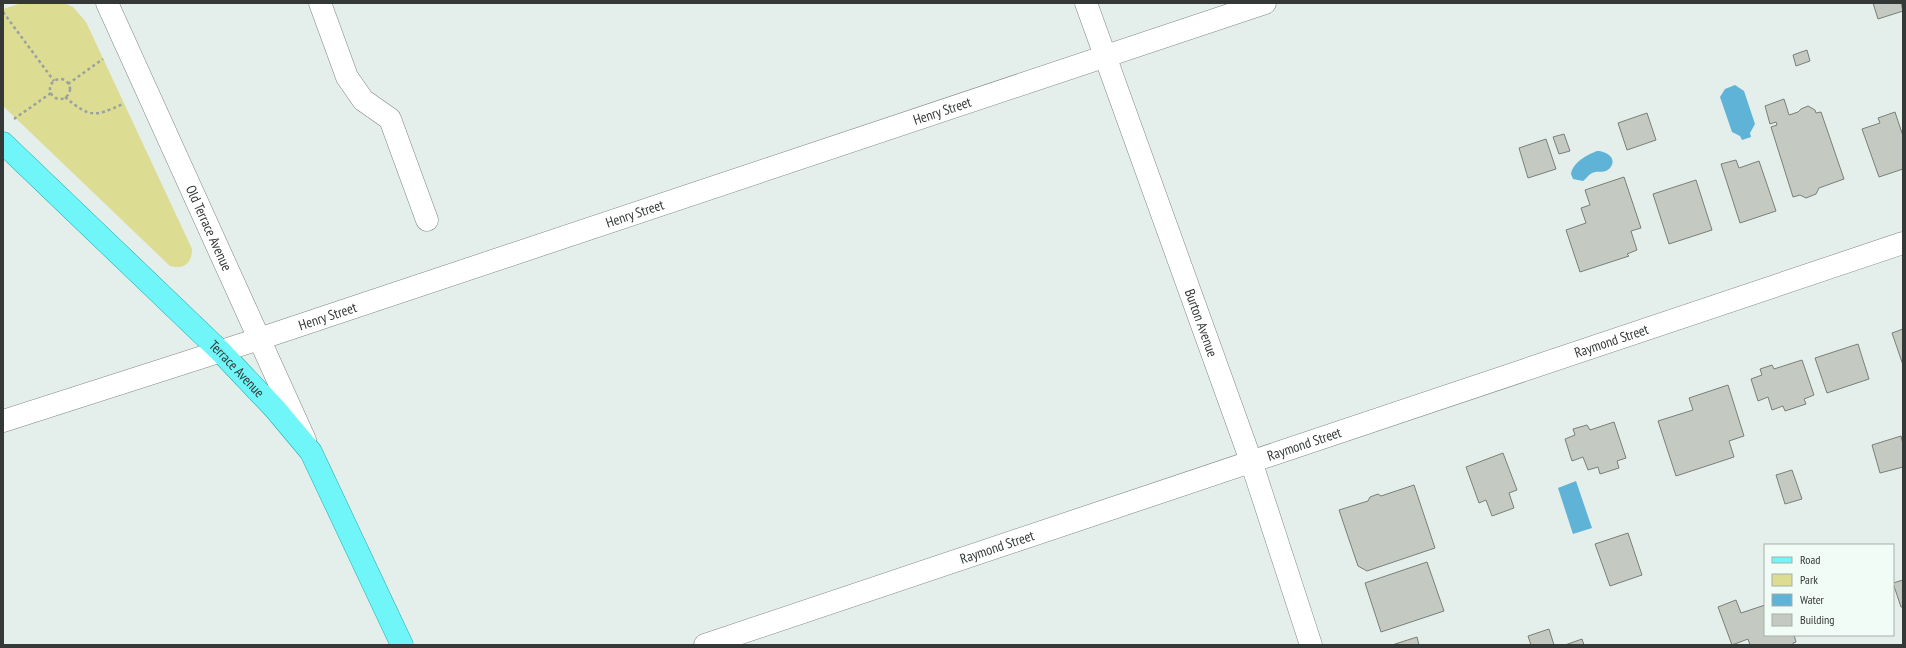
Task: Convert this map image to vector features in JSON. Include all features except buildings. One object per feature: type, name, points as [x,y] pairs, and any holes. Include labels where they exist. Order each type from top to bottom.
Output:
[{"type":"main road","name":"Terrace Avenue","points":[[3,143],[220,351],[270,403],[311,452],[402,645]]},
{"type":"street","name":"Old Terrace Avenue","points":[[107,3],[311,452]]},
{"type":"street","points":[[320,3],[347,76],[363,100],[390,119],[427,220]]},
{"type":"street","name":"Burton Avenue","points":[[1086,3],[1251,461],[1311,645]]},
{"type":"street","name":"Henry Street","points":[[3,421],[259,339],[1265,3]]},
{"type":"street","name":"Raymond Street","points":[[705,645],[1903,243]]},
{"type":"path","points":[[3,12],[54,81]]},
{"type":"path","points":[[68,84],[106,57]]},
{"type":"path","points":[[65,97],[69,90],[68,84],[60,79],[54,81],[50,86],[51,93],[55,98],[65,97],[87,113],[97,114],[127,102]]},
{"type":"path","points":[[12,120],[51,93]]},
{"type":"green space","points":[[22,3],[64,3],[73,7],[86,22],[192,249],[189,262],[183,266],[170,266],[3,106],[3,9]]},
{"type":"water","points":[[1735,85],[1744,91],[1755,124],[1750,133],[1751,137],[1742,140],[1740,136],[1732,132],[1720,97],[1725,89]]},
{"type":"water","points":[[1597,151],[1604,152],[1612,158],[1613,161],[1610,168],[1606,171],[1592,173],[1583,181],[1573,179],[1571,174],[1574,166],[1585,157]]},
{"type":"water","points":[[1576,481],[1592,528],[1573,534],[1558,488]]}]
